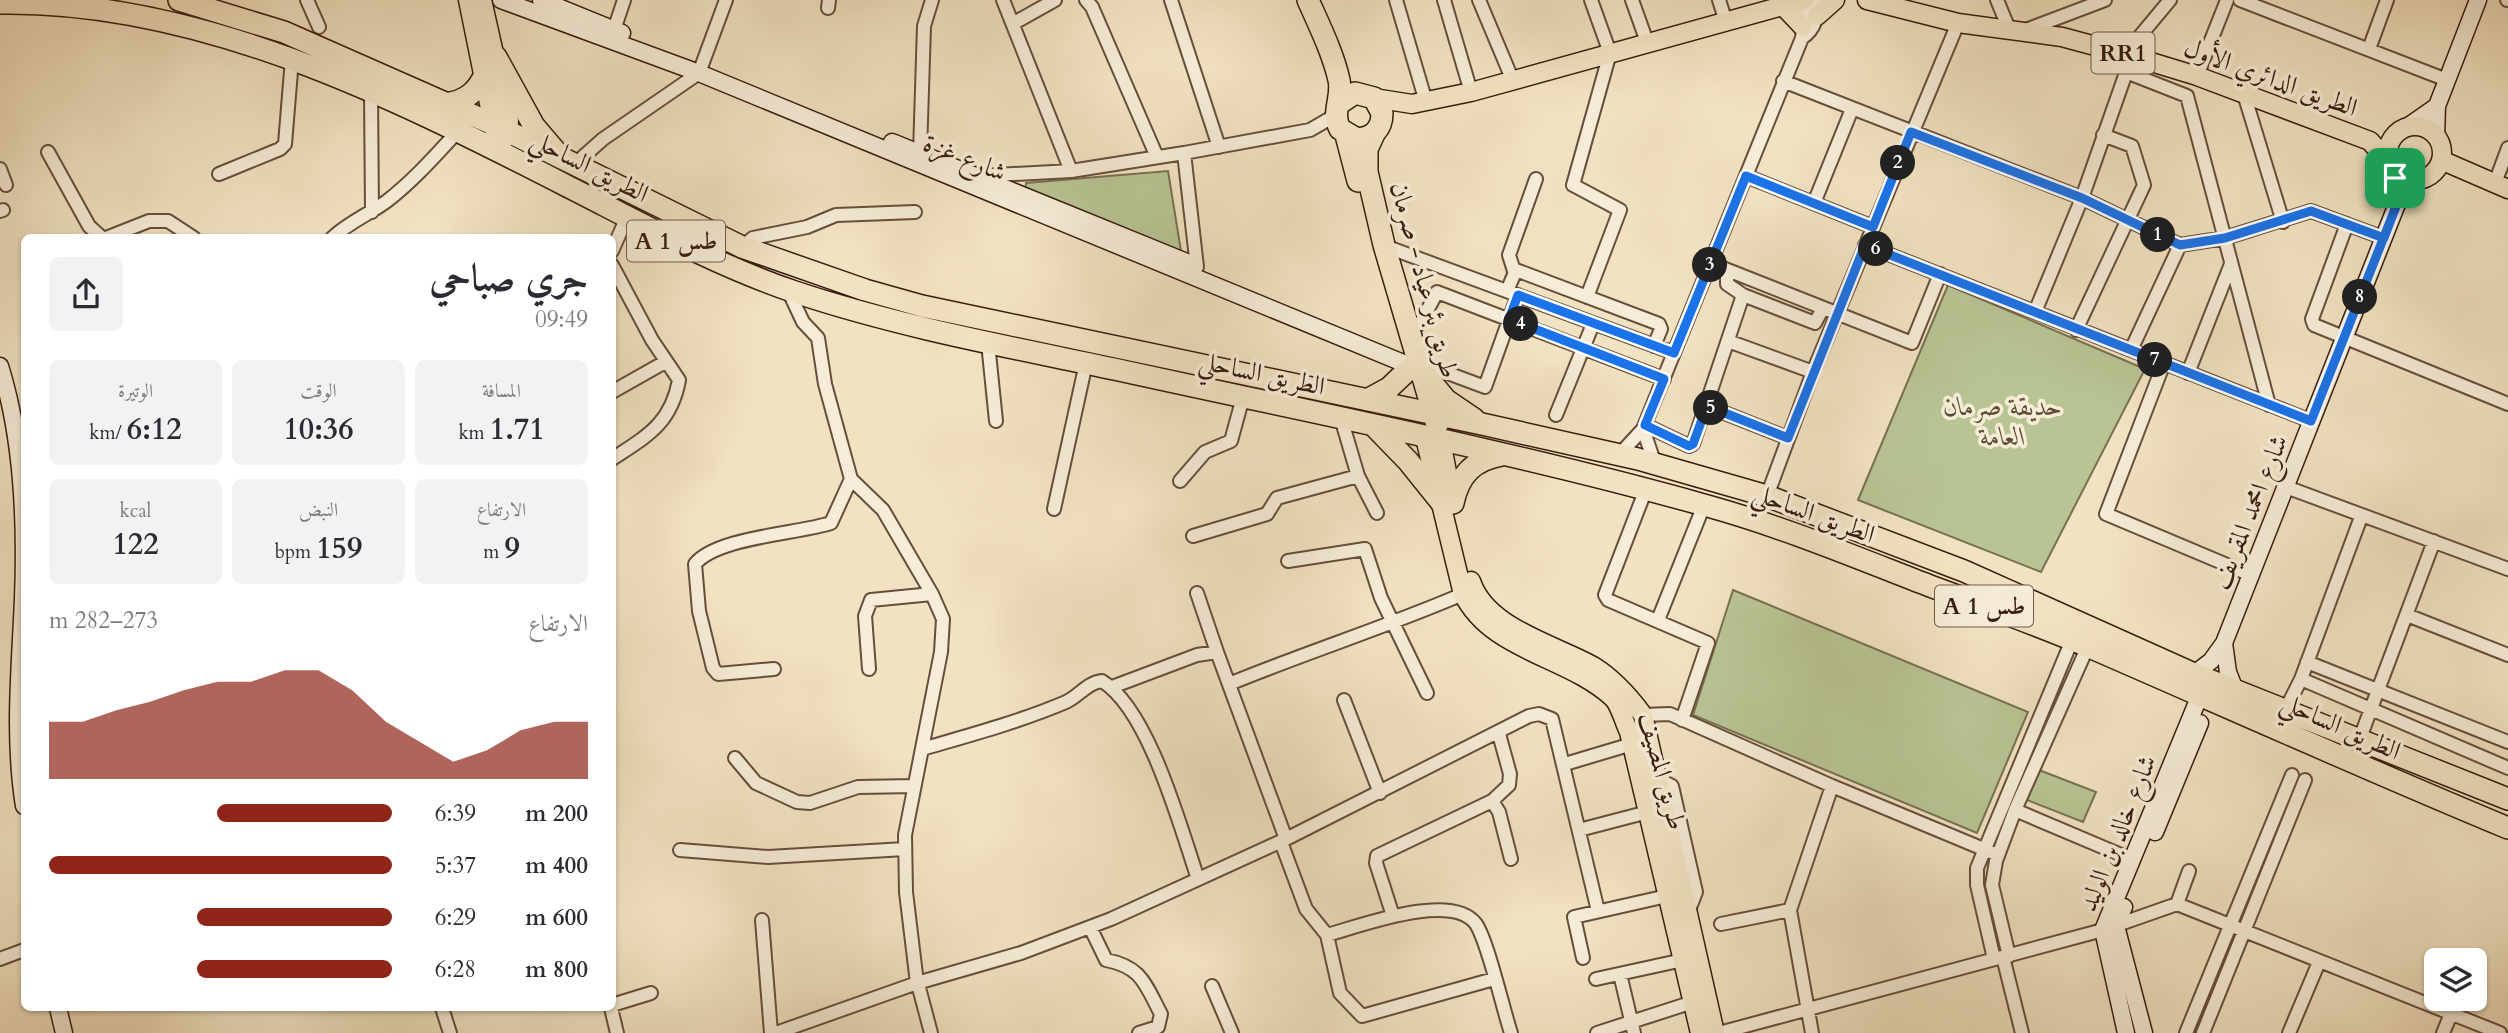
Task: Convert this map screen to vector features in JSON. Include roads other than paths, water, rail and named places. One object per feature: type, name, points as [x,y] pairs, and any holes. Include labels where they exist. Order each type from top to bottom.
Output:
[{"type":"highway","name":"الطريق الساحلي","points":[[179,0],[284,32],[444,104],[500,136],[627,217],[685,246],[788,290],[915,327],[1433,439],[1646,489],[1769,523],[2080,643],[2508,828]]},
{"type":"highway","name":"طريق بئر عياد - صرمان","points":[[1308,1],[1348,79],[1368,96]]},
{"type":"highway","name":"طريق بئر عياد - صرمان","points":[[1308,1],[1338,75],[1341,122],[1379,245],[1433,439]]},
{"type":"highway","name":"الطريق الساحلي","points":[[0,3],[48,3],[129,11],[175,21],[292,59],[458,131],[500,136],[568,161],[742,247],[865,290],[922,306],[1482,424],[1655,464],[1767,496],[1964,571],[2194,674],[2508,799]]},
{"type":"highway","points":[[444,104],[455,103],[474,93],[491,66],[534,126],[568,161]]},
{"type":"highway","points":[[1349,95],[1368,96],[1382,113],[1376,131],[1363,139],[1341,122],[1349,95]]},
{"type":"highway","name":"طريق بئر عياد - صرمان","points":[[1376,131],[1367,149],[1366,164],[1379,245],[1402,343],[1411,365]]},
{"type":"highway","points":[[685,246],[695,226]]},
{"type":"highway","points":[[1367,400],[1388,388],[1411,365],[1446,400],[1482,424]]},
{"type":"highway","points":[[1375,427],[1447,502],[1463,475],[1474,464],[1502,455]]},
{"type":"main road","points":[[468,0],[509,120],[500,136]]},
{"type":"main road","points":[[482,0],[491,66]]},
{"type":"main road","points":[[1368,96],[1419,103],[1471,92],[1805,0]]},
{"type":"main road","points":[[1784,7],[1810,20],[1835,0]]},
{"type":"main road","name":"الطريق الدائري الأول","points":[[1871,1],[1958,23],[2062,37],[2128,61],[2197,76],[2370,141]]},
{"type":"main road","points":[[1376,131],[1419,103]]},
{"type":"main road","points":[[2428,130],[2436,137],[2441,160],[2432,173],[2416,180],[2399,175],[2370,141],[2401,131],[2428,130]]},
{"type":"main road","points":[[2391,166],[2390,143],[2401,131]]},
{"type":"main road","points":[[2441,160],[2501,186]]},
{"type":"main road","name":"طريق المصيف","points":[[1433,439],[1463,594],[1476,616],[1487,625],[1589,681],[1615,699],[1632,744],[1700,1033]]},
{"type":"main road","name":"طريق المصيف","points":[[1447,502],[1474,591],[1482,602],[1513,626],[1595,667],[1626,691],[1643,715],[1654,777],[1717,1033]]},
{"type":"street","points":[[307,0],[319,27]]},
{"type":"street","name":"شارع غزة","points":[[500,0],[701,68],[920,153],[972,180],[1197,267],[1389,346],[1402,343]]},
{"type":"street","name":"شارع غزة","points":[[541,0],[1411,365]]},
{"type":"street","points":[[614,30],[624,0]]},
{"type":"street","points":[[568,161],[597,144],[701,68],[726,0]]},
{"type":"street","points":[[920,153],[924,26],[932,0]]},
{"type":"street","points":[[1003,0],[1071,171]]},
{"type":"street","points":[[1014,23],[1055,0]]},
{"type":"street","points":[[1086,0],[1092,7],[1157,157]]},
{"type":"street","points":[[1171,0],[1220,147]]},
{"type":"street","points":[[1396,0],[1419,103]]},
{"type":"street","points":[[1444,0],[1471,92]]},
{"type":"street","points":[[1479,0],[1513,81]]},
{"type":"street","points":[[1587,297],[1619,209],[1573,184],[1610,53],[1591,0]]},
{"type":"street","points":[[1632,0],[1647,42]]},
{"type":"street","points":[[1719,0],[1726,22]]},
{"type":"street","points":[[1619,455],[1644,427],[1664,379],[1810,20],[1805,0]]},
{"type":"street","points":[[1997,0],[2016,30],[2105,0]]},
{"type":"street","points":[[2035,312],[2082,198],[2128,61],[2170,0]]},
{"type":"street","points":[[2197,76],[2227,0]]},
{"type":"street","points":[[2240,0],[2447,80]]},
{"type":"street","points":[[2369,49],[2387,0]]},
{"type":"street","points":[[2436,137],[2437,106],[2477,0]]},
{"type":"street","points":[[1767,496],[1813,372],[1958,23]]},
{"type":"street","points":[[219,173],[280,149],[285,144],[288,137],[287,102],[292,59]]},
{"type":"street","points":[[2128,61],[2187,96],[2269,405]]},
{"type":"street","points":[[1783,81],[2082,198],[2180,245],[2225,238],[2313,211],[2384,238]]},
{"type":"street","points":[[371,93],[373,212]]},
{"type":"street","points":[[2244,94],[2283,222]]},
{"type":"street","points":[[2401,131],[2437,106]]},
{"type":"street","points":[[1814,203],[1852,108]]},
{"type":"street","points":[[972,180],[1071,171],[1220,147],[1341,122]]},
{"type":"street","points":[[337,234],[355,219],[373,212],[410,183],[458,131]]},
{"type":"street","points":[[2076,330],[2144,185],[2131,144],[2103,135]]},
{"type":"street","points":[[2501,186],[2508,148]]},
{"type":"street","points":[[48,152],[89,226],[99,234]]},
{"type":"street","points":[[1184,153],[1197,267]]},
{"type":"street","name":"شارع امحمد المقريف","points":[[2391,166],[2397,204]]},
{"type":"street","points":[[0,169],[6,185]]},
{"type":"street","points":[[1746,176],[1873,227]]},
{"type":"street","points":[[1411,365],[1485,387],[1509,319],[1514,271],[1509,255],[1536,179]]},
{"type":"street","name":"شارع امحمد المقريف","points":[[2194,674],[2211,660],[2224,643],[2397,204],[2416,180]]},
{"type":"street","points":[[742,247],[753,238],[807,227],[836,215],[915,212]]},
{"type":"street","points":[[616,242],[627,217]]},
{"type":"street","points":[[115,234],[149,221],[168,221],[188,234]]},
{"type":"street","points":[[2347,224],[2312,323],[2344,339],[2508,404]]},
{"type":"street","points":[[1379,245],[1674,353]]},
{"type":"street","points":[[1865,245],[2311,421]]},
{"type":"street","points":[[2131,350],[2180,245]]},
{"type":"street","points":[[1710,263],[1913,343],[1940,274]]},
{"type":"street","points":[[2188,373],[2231,263]]},
{"type":"street","points":[[1727,270],[1727,284],[1743,295],[1815,323],[1823,307]]},
{"type":"street","points":[[1514,271],[1659,324],[1661,329],[1654,346]]},
{"type":"street","points":[[788,290],[803,322],[818,338],[825,384],[851,479],[884,510],[932,594],[943,619],[943,638],[914,786],[905,849],[906,892],[918,984],[931,1033]]},
{"type":"street","points":[[1420,324],[1437,292],[1664,379]]},
{"type":"street","points":[[616,456],[649,435],[669,413],[679,380],[618,293]]},
{"type":"street","points":[[1644,427],[1690,446],[1707,406],[1743,295]]},
{"type":"street","points":[[1556,415],[1593,324]]},
{"type":"street","points":[[1727,341],[1813,372]]},
{"type":"street","points":[[988,343],[996,421]]},
{"type":"street","points":[[616,389],[665,362]]},
{"type":"street","points":[[1054,509],[1086,363]]},
{"type":"street","points":[[2164,363],[2105,512],[2251,575]]},
{"type":"street","points":[[0,366],[21,540]]},
{"type":"street","points":[[1180,481],[1205,452],[1231,440],[1243,397]]},
{"type":"street","points":[[1707,406],[1788,438]]},
{"type":"street","points":[[1341,418],[1358,476],[1377,513]]},
{"type":"street","points":[[1644,427],[1655,464]]},
{"type":"street","points":[[1193,536],[1267,514],[1277,498],[1358,476]]},
{"type":"street","points":[[774,669],[718,674],[713,668],[699,611],[695,564],[700,558],[728,546],[831,523],[851,479]]},
{"type":"street","points":[[2286,487],[2361,517],[2508,569]]},
{"type":"street","points":[[1646,489],[1605,595],[1608,600],[1709,645],[1682,720]]},
{"type":"street","points":[[1658,620],[1704,505]]},
{"type":"street","points":[[2287,709],[2301,679],[2361,517]]},
{"type":"street","points":[[2360,738],[2434,541]]},
{"type":"street","points":[[1288,561],[1365,550],[1394,624],[1427,693]]},
{"type":"street","points":[[1197,593],[1306,909],[1326,935],[1340,993],[1362,1016],[1494,979]]},
{"type":"street","points":[[869,669],[865,616],[871,600],[932,594]]},
{"type":"street","points":[[1230,684],[1299,656],[1394,624],[1463,594]]},
{"type":"street","points":[[2407,615],[2508,655]]},
{"type":"street","points":[[2002,957],[1992,885],[1998,855],[2080,643]]},
{"type":"street","points":[[2022,1033],[2002,957],[1977,886],[1977,868],[2080,643]]},
{"type":"street","points":[[2224,643],[2228,672],[2235,690]]},
{"type":"street","points":[[1112,687],[1196,655],[1217,652]]},
{"type":"street","points":[[2307,662],[2508,742]]},
{"type":"street","points":[[2301,679],[2508,768]]},
{"type":"street","points":[[922,749],[1044,712],[1077,697],[1093,682],[1102,681],[1112,687],[1136,718],[1143,732],[1198,879]]},
{"type":"street","name":"شارع خالد بن الوليد","points":[[2126,1033],[2110,928],[2133,860],[2206,698]]},
{"type":"street","points":[[1344,700],[1380,793]]},
{"type":"street","points":[[1643,715],[1665,712],[1998,855]]},
{"type":"street","points":[[762,920],[773,1033],[918,984],[1021,953],[1090,927],[1283,841],[1499,734],[1529,716],[1548,715],[1552,719],[1565,764],[1598,911]]},
{"type":"street","points":[[1393,916],[1376,863],[1377,856],[1492,801],[1511,782],[1499,734]]},
{"type":"street","points":[[1565,764],[1632,744]]},
{"type":"street","points":[[735,758],[756,783],[797,802],[810,803],[858,787],[914,786]]},
{"type":"street","name":"شارع خالد بن الوليد","points":[[2144,1033],[2110,928],[2178,762]]},
{"type":"street","points":[[2186,1033],[2292,775]]},
{"type":"street","points":[[2203,1033],[2305,780]]},
{"type":"street","points":[[1812,1033],[1790,910],[1832,786]]},
{"type":"street","points":[[1492,801],[1499,812],[1511,859]]},
{"type":"street","points":[[2015,810],[2133,860]]},
{"type":"street","points":[[1579,830],[1648,812]]},
{"type":"street","points":[[680,850],[768,856],[905,849]]},
{"type":"street","points":[[2176,904],[2189,871]]},
{"type":"street","points":[[1583,958],[1573,918],[1667,896]]},
{"type":"street","points":[[1717,1033],[2110,928],[2176,904],[2500,1033]]},
{"type":"street","points":[[1326,935],[1393,916],[1447,909],[1462,912],[1479,930],[1511,1033]]},
{"type":"street","points":[[1721,924],[1790,910]]},
{"type":"street","points":[[1090,927],[1106,960],[1127,964],[1136,971],[1161,1014],[1158,1027],[1139,1033]]},
{"type":"street","points":[[0,959],[21,951]]},
{"type":"street","points":[[1596,979],[1683,960]]},
{"type":"street","points":[[2289,1033],[2319,962]]},
{"type":"street","points":[[1620,974],[1633,1028]]},
{"type":"street","points":[[1212,986],[1232,1033]]},
{"type":"street","points":[[616,1006],[651,993]]},
{"type":"street","points":[[1597,1033],[1633,1028],[1693,1002]]},
{"type":"street","points":[[59,1011],[64,1033]]},
{"type":"street","points":[[443,1011],[450,1033]]},
{"type":"street","points":[[613,1011],[617,1033]]},
{"type":"street","points":[[2443,1033],[2451,1014]]},
{"type":"park label","name":"حديقة صرمان العامة","points":[[2003,421]]}]
